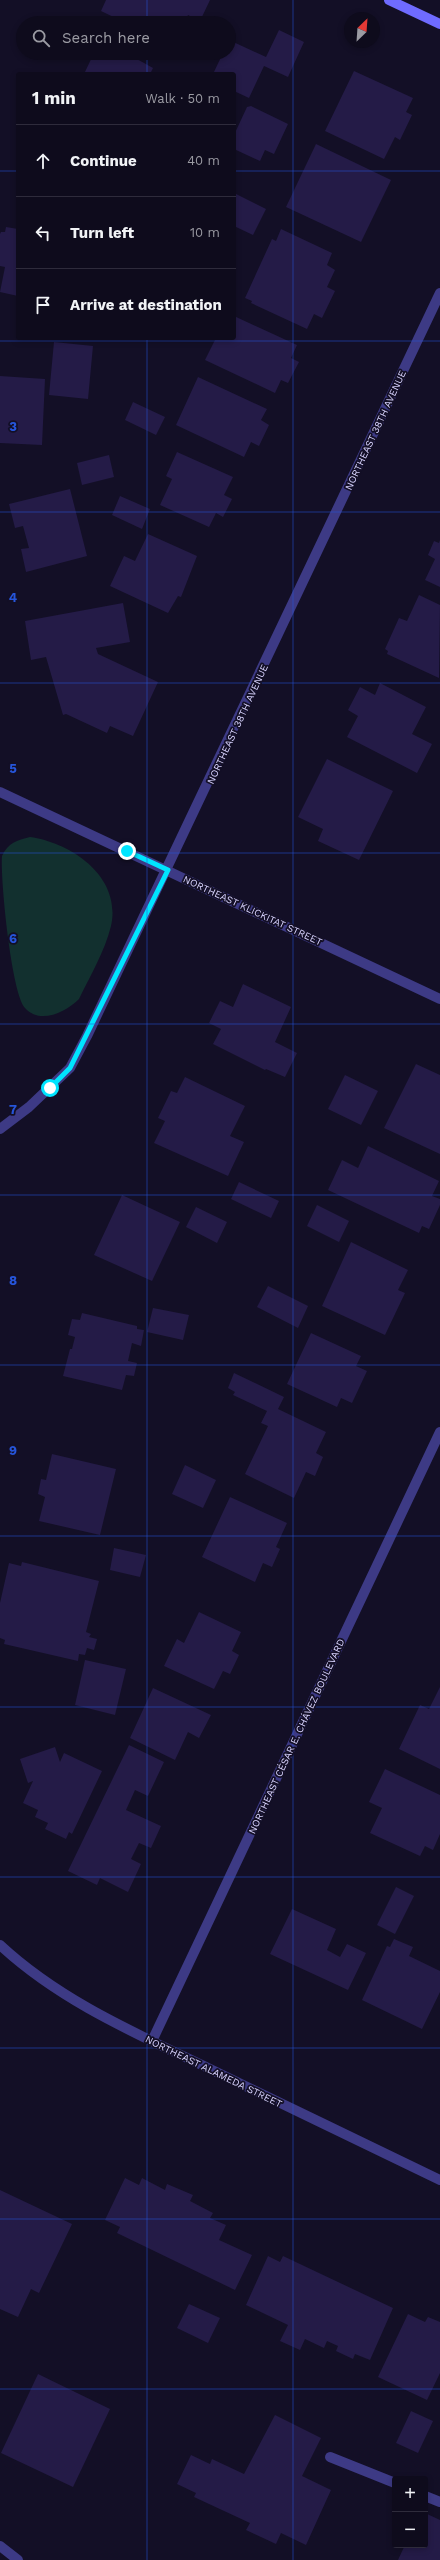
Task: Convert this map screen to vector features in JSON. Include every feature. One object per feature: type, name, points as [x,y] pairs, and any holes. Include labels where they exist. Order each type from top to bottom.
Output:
[{"type":"main road","points":[[389,0],[440,24]]},
{"type":"street","name":"NORTHEAST 38TH AVENUE","points":[[0,1129],[29,1107],[70,1068],[168,870],[440,293]]},
{"type":"street","name":"NORTHEAST KLICKITAT STREET","points":[[0,792],[440,999]]},
{"type":"street","name":"NORTHEAST CÉSAR E. CHÁVEZ BOULEVARD","points":[[152,2041],[440,1432]]},
{"type":"street","name":"NORTHEAST ALAMEDA STREET","points":[[0,1945],[28,1970],[72,2000],[152,2041],[440,2180]]},
{"type":"street","points":[[330,2457],[392,2483]]},
{"type":"street","points":[[428,2497],[440,2502]]},
{"type":"street","points":[[0,2546],[18,2560]]},
{"type":"green space","points":[[30,837],[62,847],[77,855],[90,865],[101,878],[109,892],[112,908],[111,926],[105,945],[79,999],[74,1004],[60,1012],[45,1016],[38,1016],[31,1013],[25,1008],[20,998],[11,958],[3,886],[2,856],[4,852],[13,843]]},
{"type":"building","points":[[106,0],[210,0],[202,16],[111,16],[101,11]]},
{"type":"building","points":[[279,30],[304,42],[288,77],[264,66],[249,98],[236,92],[236,72],[214,72],[220,60],[236,60],[236,43],[266,57]]},
{"type":"building","points":[[91,60],[139,60],[153,68],[151,72],[85,72]]},
{"type":"building","points":[[354,71],[413,98],[406,112],[412,115],[400,140],[395,137],[384,159],[325,131]]},
{"type":"building","points":[[251,106],[288,124],[274,154],[265,150],[260,161],[236,150],[236,131],[247,107]]},
{"type":"building","points":[[316,144],[391,180],[361,242],[286,207]]},
{"type":"building","points":[[236,194],[266,209],[253,235],[236,227]]},
{"type":"building","points":[[6,227],[16,229],[16,296],[0,292],[5,267],[0,266],[0,234],[1,232],[5,232]]},
{"type":"building","points":[[281,229],[332,253],[327,265],[335,270],[327,287],[335,291],[322,318],[314,314],[307,329],[251,303],[252,301],[245,298],[272,239],[276,241]]},
{"type":"building","points":[[236,317],[297,345],[291,358],[299,362],[288,383],[281,380],[275,393],[205,360],[215,340],[236,340]]},
{"type":"building","points":[[54,342],[93,346],[88,399],[49,395]]},
{"type":"building","points":[[0,376],[45,379],[42,445],[0,443]]},
{"type":"building","points":[[198,377],[267,409],[261,420],[269,425],[259,446],[251,442],[244,457],[176,425]]},
{"type":"building","points":[[133,402],[165,417],[156,435],[125,420]]},
{"type":"building","points":[[177,452],[233,477],[224,495],[232,499],[223,517],[216,513],[209,527],[160,505],[172,479],[166,476]]},
{"type":"building","points":[[109,455],[114,477],[82,485],[77,463]]},
{"type":"building","points":[[70,489],[87,556],[26,572],[21,549],[29,548],[23,526],[15,528],[9,504]]},
{"type":"building","points":[[120,496],[150,509],[142,529],[112,515]]},
{"type":"building","points":[[148,534],[197,556],[181,597],[178,596],[168,613],[110,586],[124,556],[135,561]]},
{"type":"building","points":[[440,540],[440,587],[425,580],[435,559],[428,555],[434,541],[439,543]]},
{"type":"building","points":[[419,595],[440,605],[439,678],[387,654],[388,651],[385,649],[399,618],[407,621]]},
{"type":"building","points":[[123,603],[130,642],[96,648],[98,654],[158,682],[133,736],[110,726],[107,733],[66,714],[63,715],[46,657],[31,660],[25,621]]},
{"type":"building","points":[[380,683],[426,707],[412,734],[432,744],[417,773],[347,737],[358,716],[348,710],[360,687],[375,695]]},
{"type":"building","points":[[327,759],[393,791],[359,860],[318,841],[323,829],[298,817]]},
{"type":"building","points":[[243,984],[291,1007],[275,1042],[297,1053],[285,1077],[266,1069],[265,1070],[213,1044],[221,1029],[209,1023],[220,1001],[233,1007]]},
{"type":"building","points":[[416,1064],[440,1075],[440,1154],[384,1128]]},
{"type":"building","points":[[345,1075],[378,1091],[361,1125],[328,1109]]},
{"type":"building","points":[[185,1077],[245,1106],[230,1136],[244,1142],[228,1176],[154,1143],[165,1121],[158,1118],[171,1091],[177,1093]]},
{"type":"building","points":[[368,1146],[439,1181],[432,1196],[440,1199],[440,1205],[429,1229],[422,1226],[419,1233],[328,1190],[342,1160],[358,1168]]},
{"type":"building","points":[[239,1182],[279,1201],[271,1218],[231,1199]]},
{"type":"building","points":[[122,1195],[180,1222],[152,1281],[94,1255]]},
{"type":"building","points":[[317,1205],[349,1221],[339,1242],[307,1226]]},
{"type":"building","points":[[196,1207],[227,1222],[217,1243],[186,1227]]},
{"type":"building","points":[[351,1242],[408,1270],[398,1290],[405,1293],[385,1335],[322,1306]]},
{"type":"building","points":[[268,1286],[308,1306],[298,1328],[257,1307]]},
{"type":"building","points":[[153,1308],[189,1315],[183,1340],[147,1332]]},
{"type":"building","points":[[82,1313],[137,1326],[137,1329],[144,1330],[141,1346],[132,1343],[128,1361],[137,1363],[134,1376],[126,1375],[122,1390],[63,1376],[70,1349],[72,1349],[75,1337],[68,1335],[72,1319],[80,1320]]},
{"type":"building","points":[[311,1333],[361,1356],[356,1366],[367,1371],[352,1403],[341,1398],[337,1407],[287,1384]]},
{"type":"building","points":[[234,1373],[284,1397],[278,1409],[326,1432],[316,1453],[323,1457],[315,1476],[306,1472],[294,1498],[245,1474],[268,1426],[261,1423],[267,1411],[233,1395],[235,1392],[228,1388]]},
{"type":"building","points":[[52,1454],[116,1469],[100,1535],[39,1521],[45,1497],[38,1494],[41,1479],[46,1480]]},
{"type":"building","points":[[185,1465],[216,1480],[203,1508],[172,1494]]},
{"type":"building","points":[[230,1497],[287,1523],[276,1547],[280,1549],[272,1567],[263,1563],[255,1582],[202,1557]]},
{"type":"building","points":[[114,1548],[146,1555],[140,1577],[110,1570]]},
{"type":"building","points":[[22,1562],[99,1581],[86,1632],[91,1634],[89,1637],[97,1639],[94,1650],[87,1648],[85,1655],[79,1654],[78,1661],[4,1644],[5,1640],[0,1638],[0,1603],[9,1563],[21,1566]]},
{"type":"building","points":[[199,1612],[241,1632],[232,1651],[239,1655],[230,1674],[223,1671],[214,1689],[164,1666],[177,1639],[184,1643]]},
{"type":"building","points":[[85,1660],[126,1669],[115,1715],[75,1705]]},
{"type":"building","points":[[440,1687],[440,1769],[399,1749],[420,1705],[429,1709]]},
{"type":"building","points":[[153,1688],[211,1715],[199,1738],[188,1732],[175,1760],[130,1738]]},
{"type":"building","points":[[129,1745],[164,1762],[148,1796],[135,1790],[126,1810],[161,1826],[151,1848],[139,1843],[131,1859],[141,1864],[128,1892],[100,1878],[97,1885],[68,1871]]},
{"type":"building","points":[[55,1747],[60,1762],[64,1753],[102,1771],[72,1834],[69,1832],[66,1839],[45,1829],[48,1823],[35,1817],[38,1810],[23,1803],[33,1781],[28,1783],[20,1759]]},
{"type":"building","points":[[385,1769],[440,1795],[440,1834],[433,1850],[425,1846],[420,1856],[370,1833],[382,1808],[369,1802]]},
{"type":"building","points":[[396,1887],[414,1896],[395,1934],[377,1925]]},
{"type":"building","points":[[292,1909],[336,1929],[327,1950],[340,1957],[347,1944],[366,1953],[348,1990],[270,1954]]},
{"type":"building","points":[[394,1939],[413,1947],[409,1956],[440,1971],[440,1992],[422,2029],[362,2000],[387,1946],[390,1947]]},
{"type":"building","points":[[125,2178],[139,2185],[142,2178],[165,2190],[167,2184],[193,2195],[190,2201],[213,2213],[210,2218],[226,2225],[219,2240],[252,2255],[235,2290],[117,2233],[120,2227],[105,2220]]},
{"type":"building","points":[[0,2190],[72,2224],[39,2293],[31,2289],[18,2317],[0,2309]]},
{"type":"building","points":[[268,2256],[280,2262],[283,2256],[393,2308],[370,2360],[355,2354],[353,2359],[336,2351],[338,2346],[327,2341],[324,2348],[305,2339],[300,2350],[280,2341],[288,2325],[246,2305]]},
{"type":"building","points":[[189,2304],[220,2318],[208,2343],[177,2328]]},
{"type":"building","points":[[408,2314],[425,2322],[428,2317],[440,2322],[440,2373],[427,2400],[378,2377]]},
{"type":"building","points":[[38,2374],[110,2409],[73,2487],[1,2453]]},
{"type":"building","points":[[411,2411],[433,2421],[418,2453],[396,2443]]},
{"type":"building","points":[[275,2415],[321,2438],[302,2476],[331,2490],[306,2545],[281,2533],[276,2544],[246,2530],[250,2523],[194,2497],[196,2493],[177,2484],[191,2455],[210,2464],[212,2459],[244,2474]]},
{"type":"building","points":[[428,2514],[440,2520],[440,2560],[398,2560],[404,2548],[428,2548]]},
{"type":"route","points":[[50,1088],[70,1068],[168,870],[127,851]]}]
